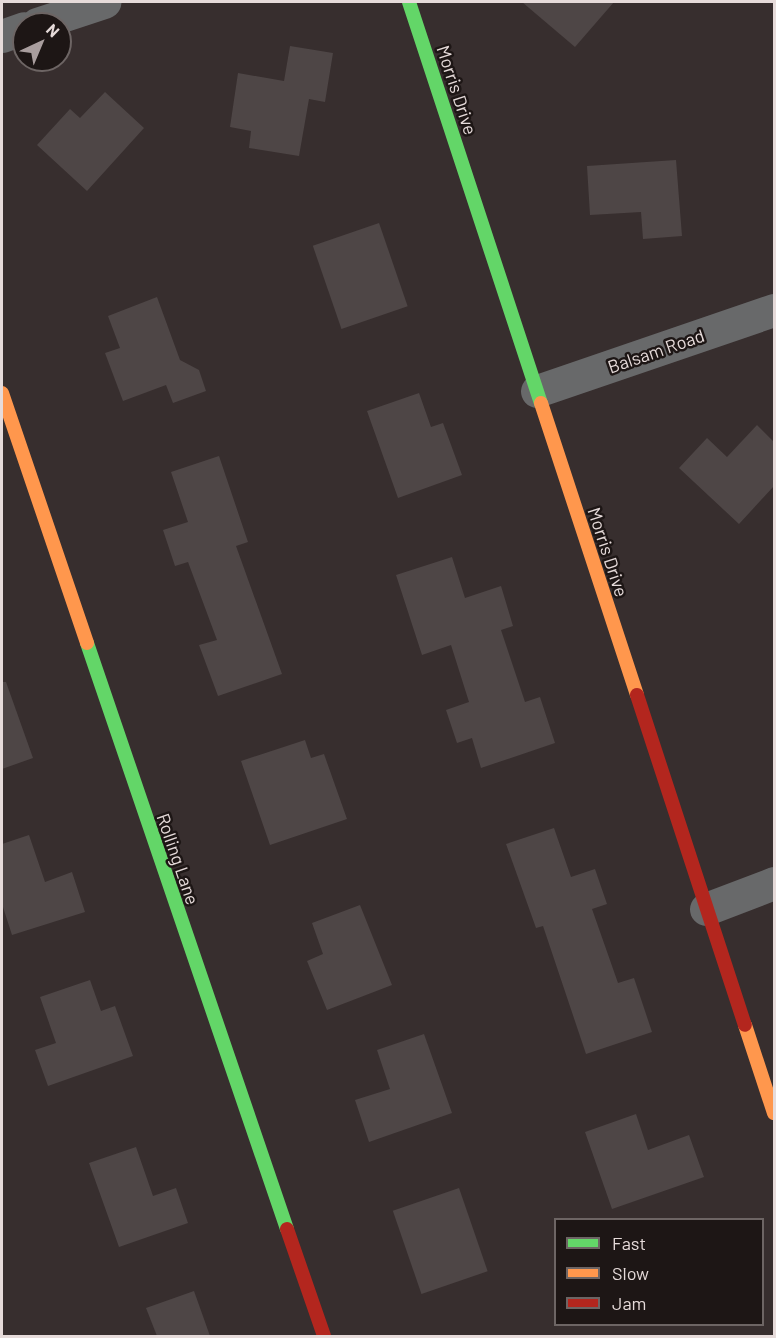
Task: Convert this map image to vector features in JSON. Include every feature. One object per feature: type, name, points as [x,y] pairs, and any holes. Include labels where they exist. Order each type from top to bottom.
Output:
[{"type":"street","points":[[72,13],[104,2]]},
{"type":"street","name":"Morris Drive","points":[[409,2],[774,1113]]},
{"type":"street","name":"Balsam Road","points":[[537,391],[774,310]]},
{"type":"street","name":"Rolling Lane","points":[[2,393],[324,1336]]},
{"type":"street","points":[[706,909],[774,883]]},
{"type":"building","points":[[522,2],[614,2],[575,47]]},
{"type":"building","points":[[290,46],[333,53],[325,102],[309,99],[299,156],[249,148],[251,131],[230,127],[238,73],[284,81]]},
{"type":"building","points":[[105,92],[144,128],[87,191],[37,145],[70,109],[80,118]]},
{"type":"building","points":[[676,160],[682,236],[643,239],[641,212],[590,215],[587,166]]},
{"type":"building","points":[[379,223],[408,306],[341,329],[313,246]]},
{"type":"building","points":[[157,297],[180,360],[199,370],[206,391],[173,403],[166,385],[123,401],[105,353],[120,348],[108,316]]},
{"type":"building","points":[[419,393],[431,427],[443,423],[462,475],[398,498],[367,411]]},
{"type":"building","points":[[757,425],[774,442],[774,486],[739,524],[679,468],[707,438],[727,457]]},
{"type":"building","points":[[219,456],[248,542],[236,546],[282,674],[218,696],[199,645],[217,640],[188,562],[175,566],[163,530],[188,522],[171,472]]},
{"type":"building","points":[[452,557],[465,598],[501,586],[513,626],[501,630],[525,702],[540,697],[555,743],[481,768],[472,738],[457,743],[446,710],[469,702],[451,645],[422,655],[396,575]]},
{"type":"building","points":[[2,682],[6,682],[33,758],[2,769]]},
{"type":"building","points":[[305,740],[311,758],[324,754],[347,819],[270,845],[241,761]]},
{"type":"building","points":[[554,828],[571,877],[595,869],[607,904],[592,909],[618,983],[634,978],[652,1032],[586,1054],[543,926],[536,928],[506,844]]},
{"type":"building","points":[[29,835],[45,882],[72,872],[85,912],[12,935],[2,904],[2,844]]},
{"type":"building","points":[[360,905],[392,985],[327,1010],[307,961],[323,954],[312,923]]},
{"type":"building","points":[[90,980],[101,1011],[115,1006],[133,1056],[48,1086],[35,1050],[56,1043],[40,997]]},
{"type":"building","points":[[424,1034],[452,1113],[369,1142],[355,1100],[390,1089],[377,1050]]},
{"type":"building","points":[[636,1114],[648,1150],[689,1135],[704,1177],[612,1209],[585,1132]]},
{"type":"building","points":[[136,1147],[153,1196],[176,1188],[188,1223],[119,1247],[89,1163]]},
{"type":"building","points":[[459,1188],[488,1271],[421,1294],[393,1211]]},
{"type":"building","points":[[194,1291],[210,1336],[157,1336],[146,1308]]},
{"type":"traffic: fast","points":[[409,2],[541,403]]},
{"type":"traffic: fast","points":[[87,643],[287,1229]]},
{"type":"traffic: slow","points":[[2,393],[87,643]]},
{"type":"traffic: slow","points":[[541,403],[637,695]]},
{"type":"traffic: slow","points":[[745,1025],[774,1113]]},
{"type":"traffic: jam","points":[[637,695],[745,1025]]},
{"type":"traffic: jam","points":[[287,1229],[324,1336]]}]
